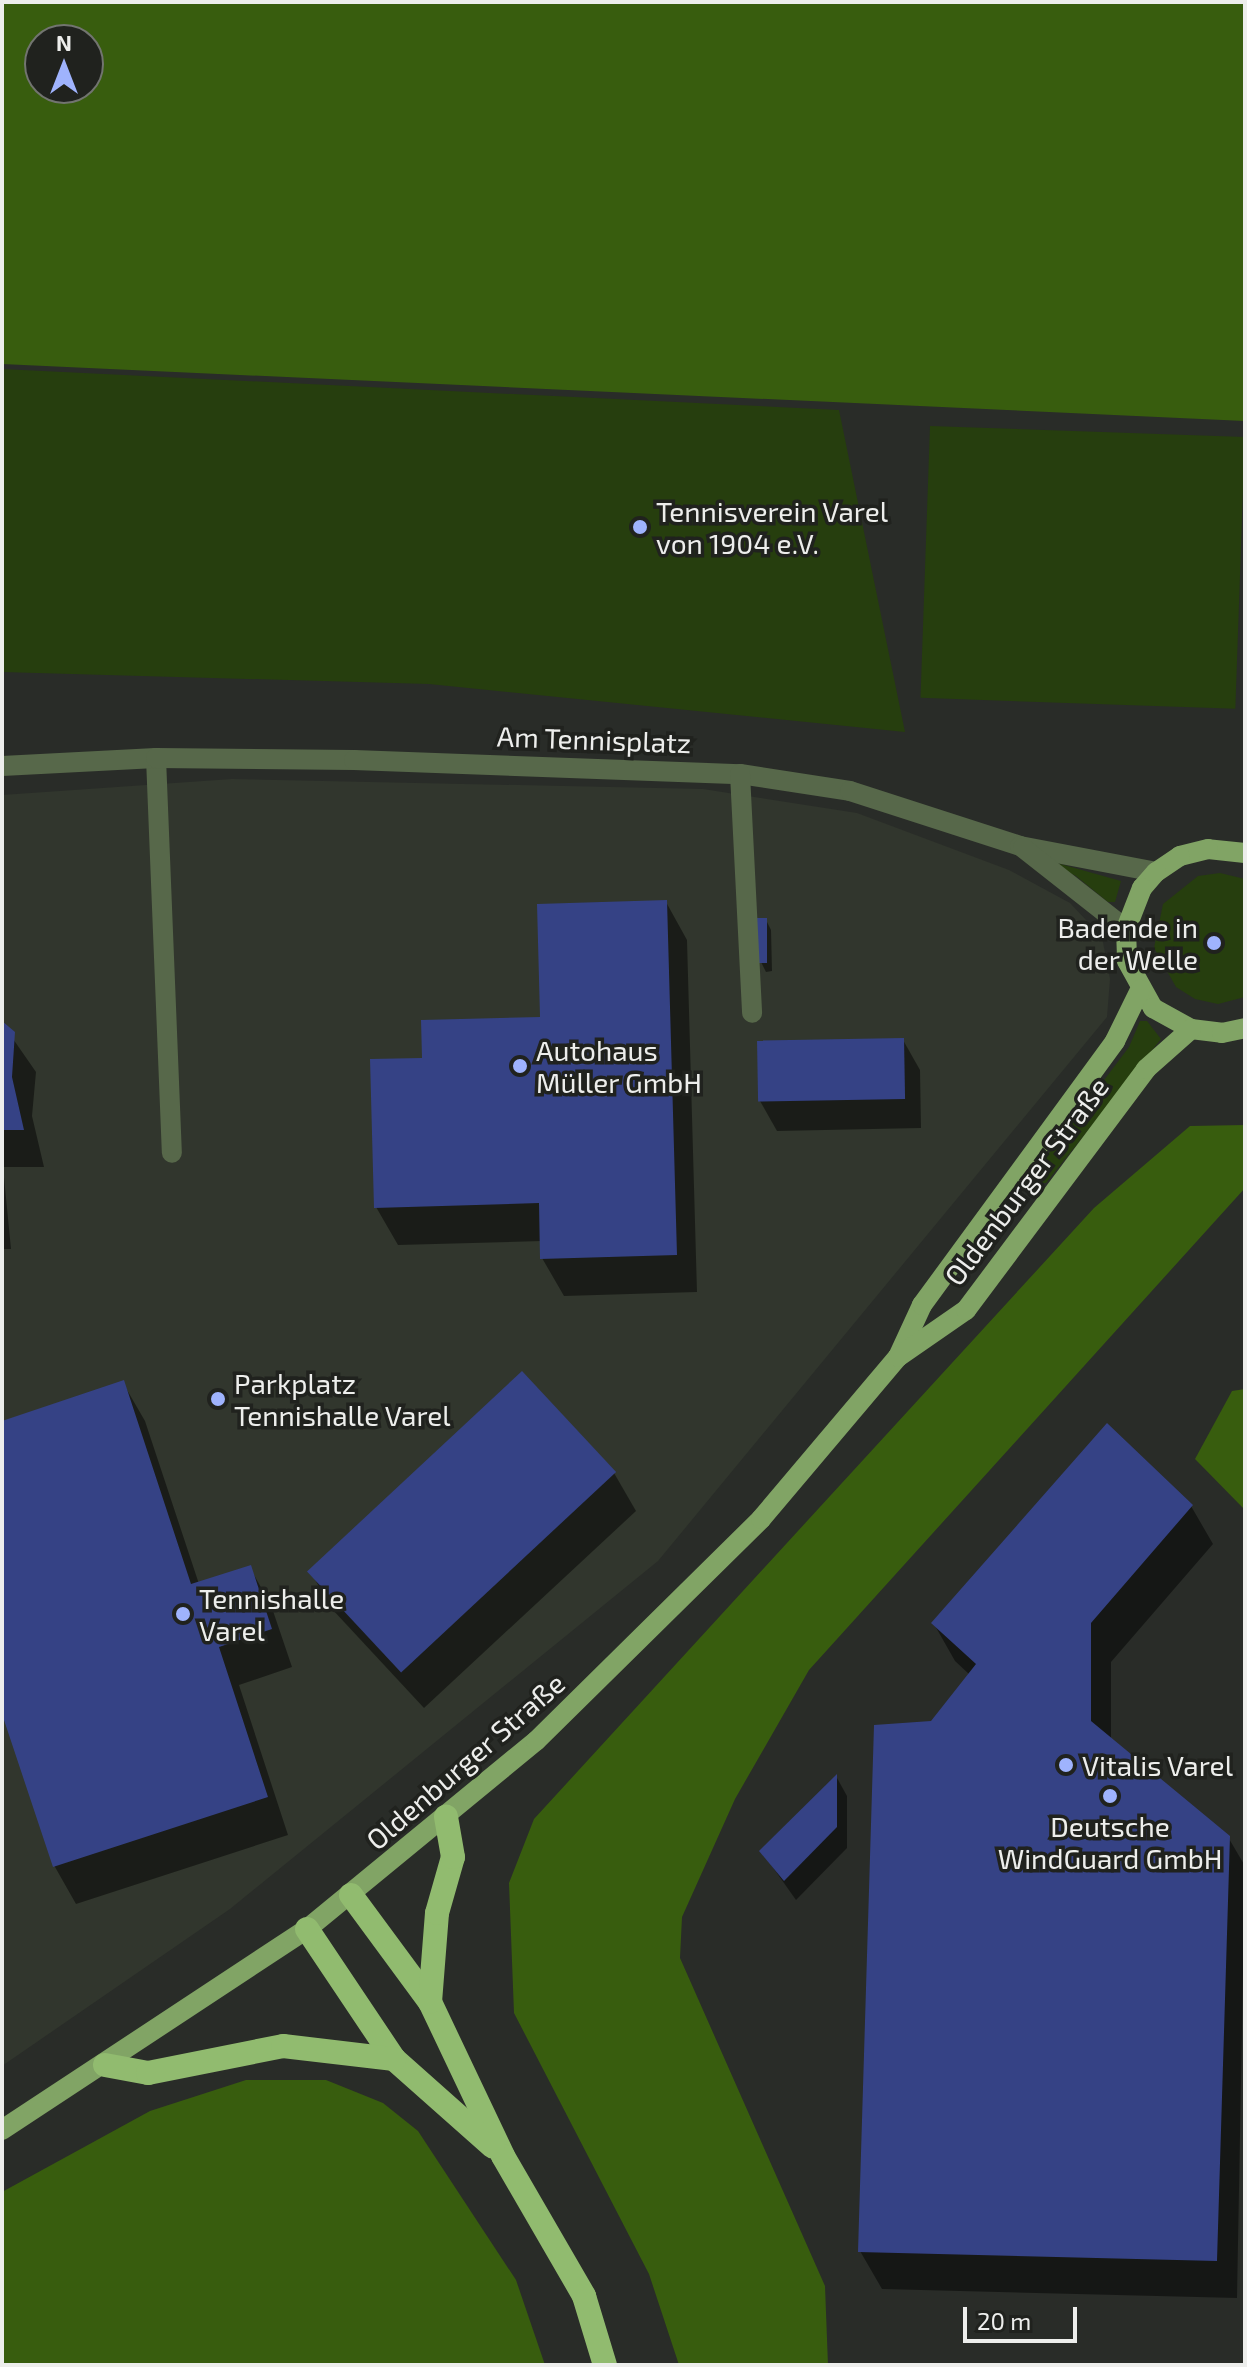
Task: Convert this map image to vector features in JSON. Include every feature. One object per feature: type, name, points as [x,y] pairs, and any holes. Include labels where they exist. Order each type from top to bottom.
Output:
[{"type":"highway","points":[[430,2002],[437,1913],[453,1857],[446,1817]]},
{"type":"highway","points":[[351,1895],[430,2002],[503,2156],[584,2296],[605,2365]]},
{"type":"highway","points":[[307,1929],[394,2059],[503,2156]]},
{"type":"highway","points":[[105,2065],[148,2073],[283,2046],[394,2059]]},
{"type":"main road","points":[[1242,848],[1208,849],[1180,856],[1156,872],[1136,898],[1126,929],[1127,961],[1140,990],[1153,1008],[1191,1029],[1222,1033],[1245,1028]]},
{"type":"main road","name":"Oldenburger Straße","points":[[898,1357],[922,1305],[1115,1041],[1140,990]]},
{"type":"main road","name":"Oldenburger Straße","points":[[2,2130],[105,2065],[307,1929],[536,1741],[750,1530],[898,1357],[966,1310],[1146,1069],[1191,1029]]},
{"type":"street","name":"Am Tennisplatz","points":[[2,766],[156,758],[636,766],[740,774],[850,791],[1020,846],[1156,872]]},
{"type":"street","points":[[156,758],[172,1153]]},
{"type":"street","points":[[740,774],[752,1013]]},
{"type":"street","name":"Am Tennisplatz","points":[[1020,846],[1126,929]]},
{"type":"shaded area","points":[[232,779],[703,789],[857,813],[1009,870],[1070,903],[1102,937],[1110,979],[1107,1017],[658,1561],[230,1909],[2,2066],[2,795]]},
{"type":"green space","points":[[2,2],[1245,2],[1245,421],[2,364]]},
{"type":"green space","points":[[2,369],[839,410],[905,732],[429,684],[2,672]]},
{"type":"green space","points":[[930,426],[1245,437],[1235,709],[921,698]]},
{"type":"green space","points":[[1039,858],[1121,881],[1115,902],[1108,902],[1076,876]]},
{"type":"green space","points":[[1220,873],[1245,879],[1245,997],[1218,1004],[1195,999],[1176,987],[1154,948],[1163,904],[1198,876]]},
{"type":"green space","points":[[1140,1021],[1147,1021],[1161,1039],[1046,1183],[1039,1183],[1034,1173],[1129,1047]]},
{"type":"green space","points":[[1245,1125],[1245,1188],[809,1670],[735,1799],[682,1917],[680,1958],[825,2286],[828,2365],[679,2365],[649,2274],[514,2013],[509,1883],[534,1819],[1094,1208],[1190,1126]]},
{"type":"green space","points":[[1245,1389],[1245,1510],[1195,1459],[1232,1391]]},
{"type":"green space","points":[[246,2080],[326,2080],[383,2103],[418,2131],[516,2280],[545,2365],[2,2365],[2,2192],[150,2111]]},
{"type":"building","points":[[667,900],[677,1255],[540,1259],[539,1203],[374,1208],[370,1059],[422,1058],[421,1020],[540,1017],[537,904]]},
{"type":"building","points":[[757,918],[767,918],[767,963],[757,963]]},
{"type":"building","points":[[2,1021],[15,1032],[12,1077],[24,1130],[2,1130]]},
{"type":"building","points":[[904,1038],[905,1099],[758,1102],[757,1041]]},
{"type":"building","points":[[522,1371],[616,1472],[401,1672],[307,1572]]},
{"type":"building","points":[[124,1380],[191,1584],[251,1565],[272,1629],[219,1647],[268,1797],[53,1867],[2,1714],[2,1421]]},
{"type":"building","points":[[1107,1423],[1193,1505],[1091,1623],[1091,1721],[1230,1836],[1217,2261],[858,2252],[874,1725],[931,1721],[976,1664],[931,1623]]},
{"type":"building","points":[[837,1774],[837,1827],[784,1881],[759,1851]]},
{"type":"place","name":"Tennisverein Varel von 1904 e.V.","points":[[640,527]]},
{"type":"place","name":"Badende in der Welle","points":[[1214,943]]},
{"type":"place","name":"Autohaus Müller GmbH","points":[[520,1066]]},
{"type":"place","name":"Parkplatz Tennishalle Varel","points":[[218,1399]]},
{"type":"place","name":"Tennishalle Varel","points":[[183,1614]]},
{"type":"place","name":"Vitalis Varel","points":[[1066,1765]]},
{"type":"place","name":"Deutsche WindGuard GmbH","points":[[1110,1796]]}]
